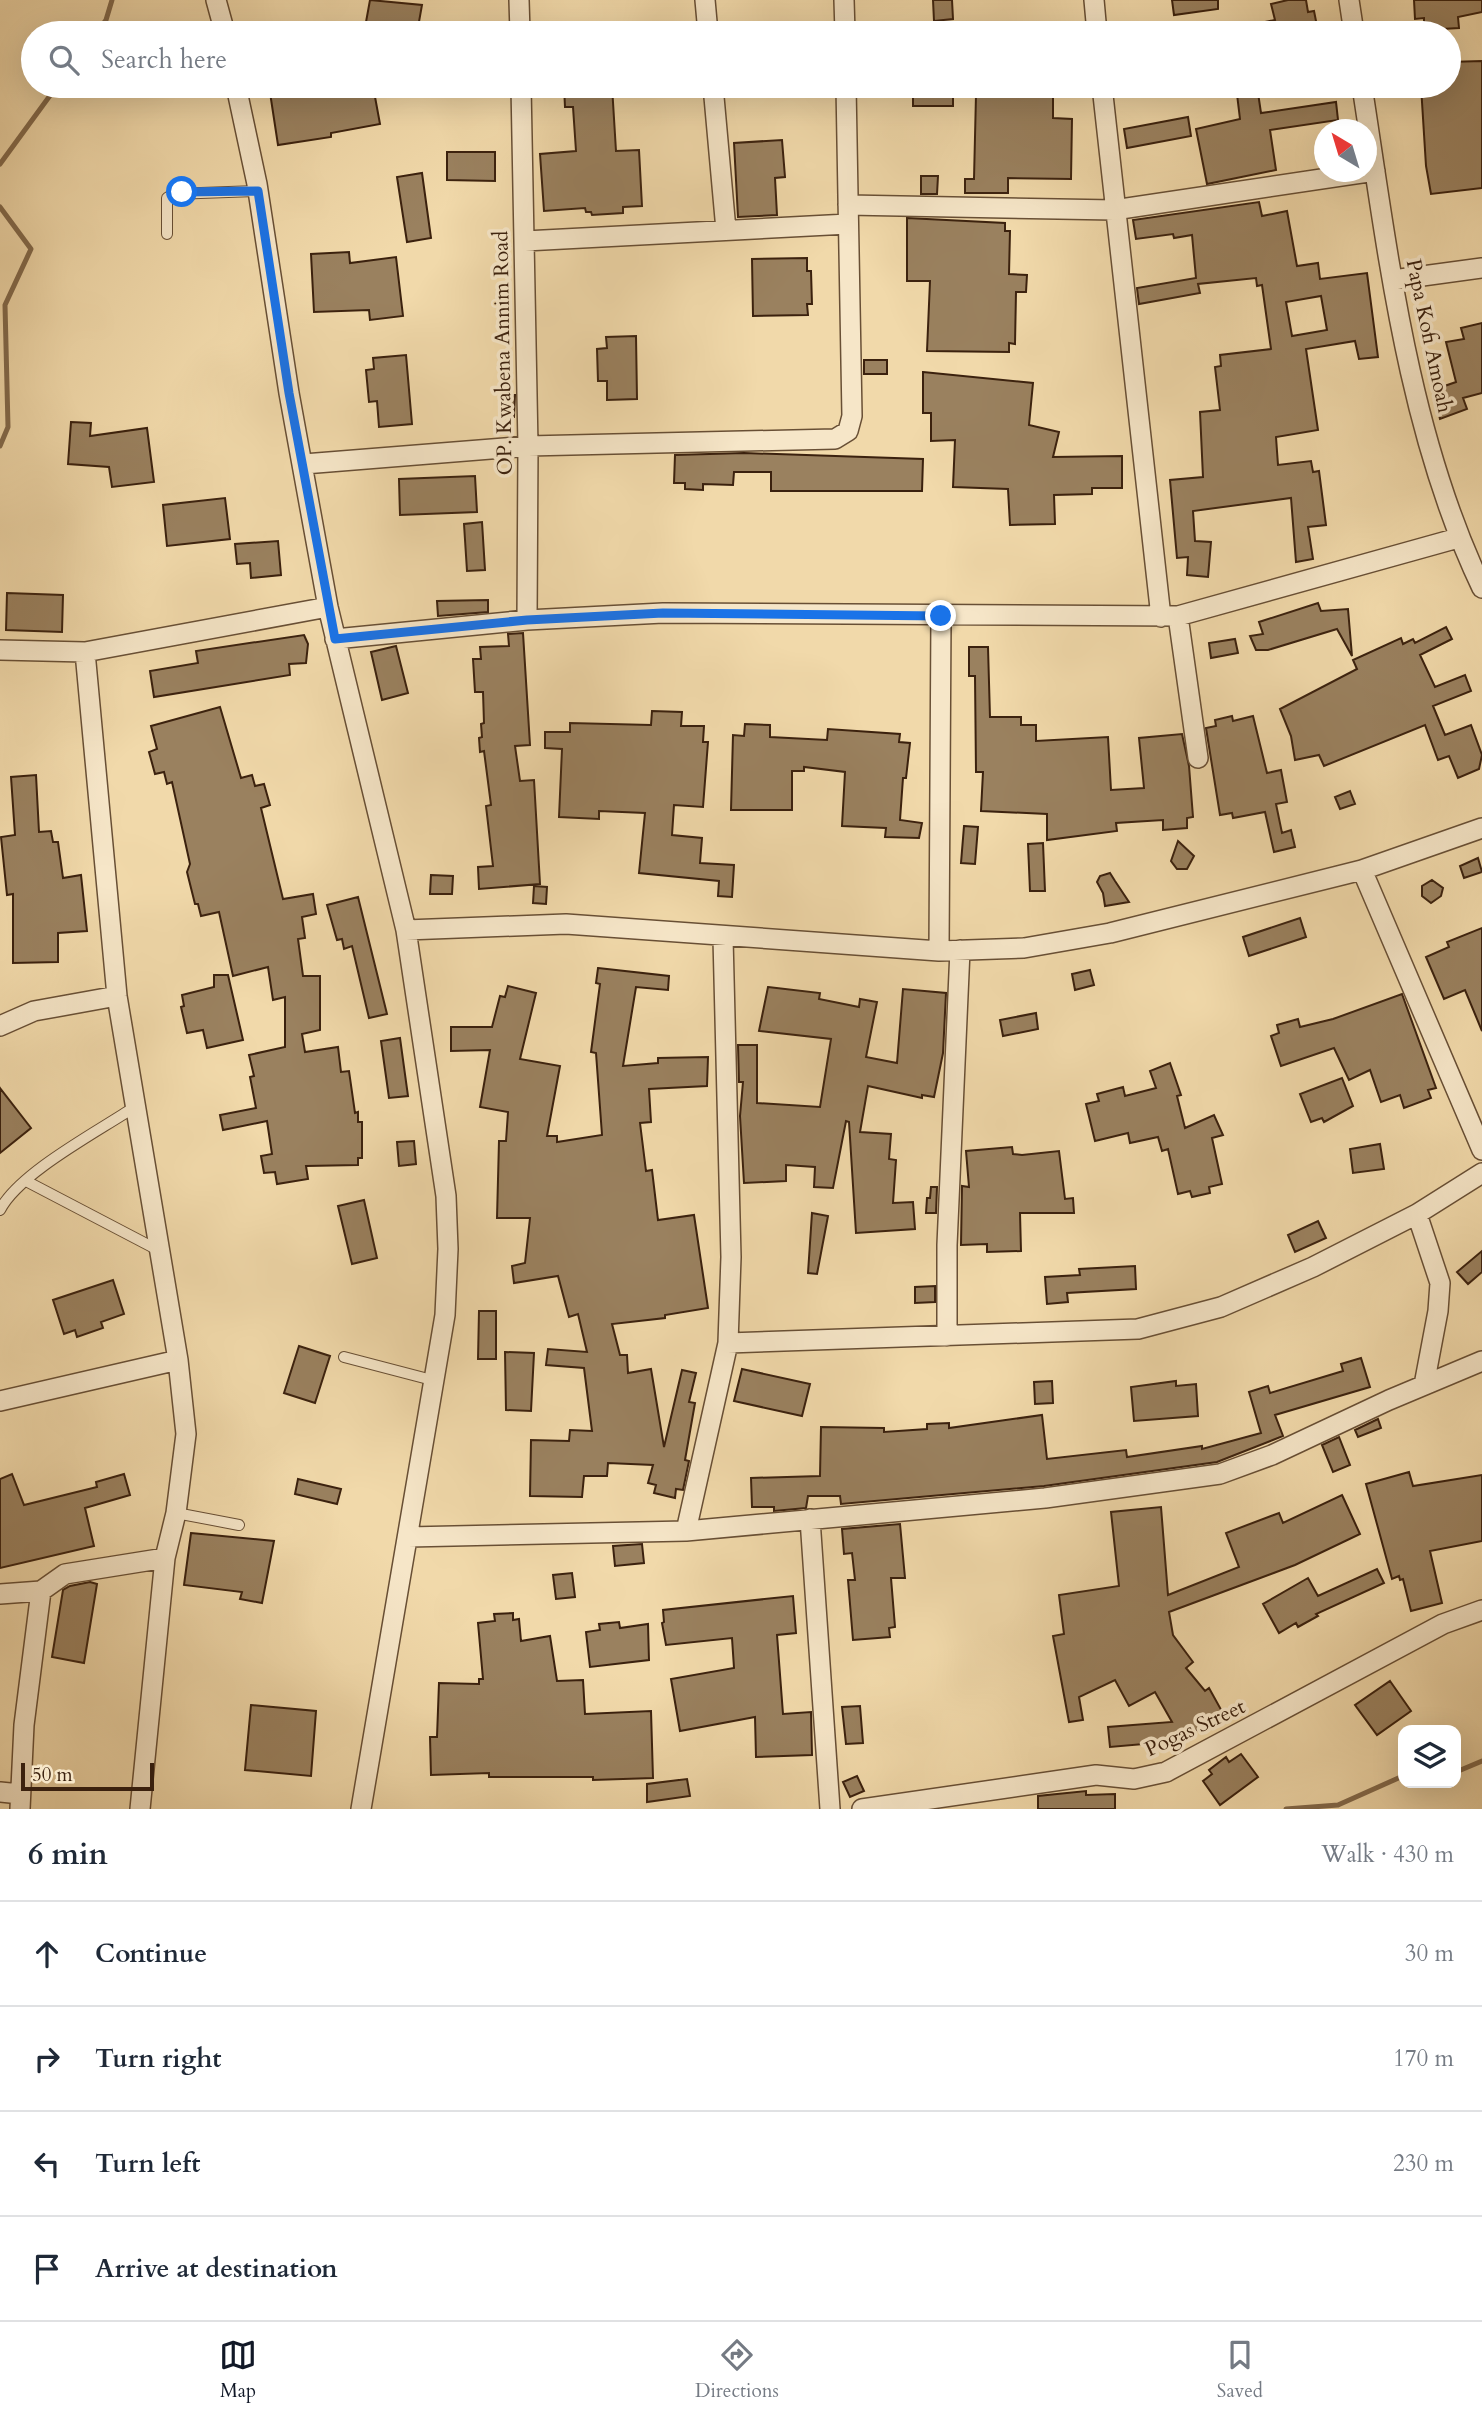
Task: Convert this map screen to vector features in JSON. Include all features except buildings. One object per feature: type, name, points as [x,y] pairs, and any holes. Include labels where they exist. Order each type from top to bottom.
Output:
[{"type":"street","points":[[519,0],[520,21]]},
{"type":"street","points":[[705,0],[707,21]]},
{"type":"street","points":[[844,0],[845,21]]},
{"type":"street","points":[[1094,0],[1096,21]]},
{"type":"street","points":[[1349,0],[1352,21]]},
{"type":"street","points":[[223,2],[224,21]]},
{"type":"street","points":[[239,98],[258,191],[289,393],[328,607],[406,930],[446,1196],[448,1249],[444,1315],[361,1809]]},
{"type":"street","name":"OP. Kwabena Annim Road","points":[[521,98],[528,446],[527,620]]},
{"type":"street","points":[[714,98],[726,230]]},
{"type":"street","points":[[304,464],[528,446],[835,439],[848,431],[852,416],[846,98]]},
{"type":"street","points":[[1103,98],[1114,210],[1170,616],[1198,758]]},
{"type":"street","name":"Papa Kofi Amoah","points":[[1364,98],[1367,119]]},
{"type":"street","points":[[525,241],[726,230],[848,214],[1114,210],[1314,180]]},
{"type":"street","name":"Papa Kofi Amoah","points":[[1377,182],[1393,280],[1421,414],[1458,538],[1482,588]]},
{"type":"street","points":[[1393,280],[1482,268]]},
{"type":"street","points":[[335,639],[527,620],[663,613],[1170,616],[1458,538]]},
{"type":"street","points":[[0,650],[85,652],[328,607]]},
{"type":"street","points":[[939,951],[941,616]]},
{"type":"street","points":[[85,652],[117,996],[178,1360],[186,1434],[176,1513],[165,1558],[140,1809]]},
{"type":"street","points":[[406,930],[566,924],[723,938],[939,951],[1024,948],[1110,933],[1362,870],[1482,828]]},
{"type":"street","points":[[1362,870],[1482,1150]]},
{"type":"street","points":[[687,1531],[728,1343],[732,1257],[723,938]]},
{"type":"street","points":[[947,1336],[948,1220],[960,950]]},
{"type":"street","points":[[0,1026],[34,1011],[117,996]]},
{"type":"street","points":[[728,1343],[1138,1329],[1221,1307],[1313,1267],[1417,1214],[1482,1173]]},
{"type":"street","points":[[1417,1214],[1440,1283],[1438,1311],[1424,1385]]},
{"type":"street","points":[[0,1401],[178,1360]]},
{"type":"street","points":[[408,1537],[687,1531],[1045,1497],[1220,1474],[1272,1455],[1482,1361]]},
{"type":"street","points":[[810,1519],[830,1809]]},
{"type":"street","points":[[0,1594],[41,1591],[65,1574],[165,1558]]},
{"type":"street","points":[[0,1792],[20,1801],[24,1725],[41,1591]]},
{"type":"street","name":"Pogas Street","points":[[862,1809],[1096,1775],[1134,1779],[1166,1772],[1443,1625],[1482,1610]]},
{"type":"lane","points":[[167,234],[167,198],[173,194],[258,191]]},
{"type":"lane","points":[[0,1210],[6,1198],[26,1181],[134,1108]]},
{"type":"lane","points":[[26,1181],[158,1250]]},
{"type":"lane","points":[[344,1357],[432,1380]]},
{"type":"lane","points":[[176,1513],[239,1525]]},
{"type":"waterway","points":[[105,21],[112,0]]},
{"type":"waterway","points":[[0,164],[48,98]]},
{"type":"waterway","points":[[0,207],[31,249],[5,305],[8,427],[0,446]]},
{"type":"waterway","points":[[1461,1770],[1482,1761]]},
{"type":"waterway","points":[[1286,1809],[1338,1805],[1398,1778]]},
{"type":"route","points":[[182,192],[258,191],[289,393],[335,639],[527,620],[663,613],[941,616]]}]
